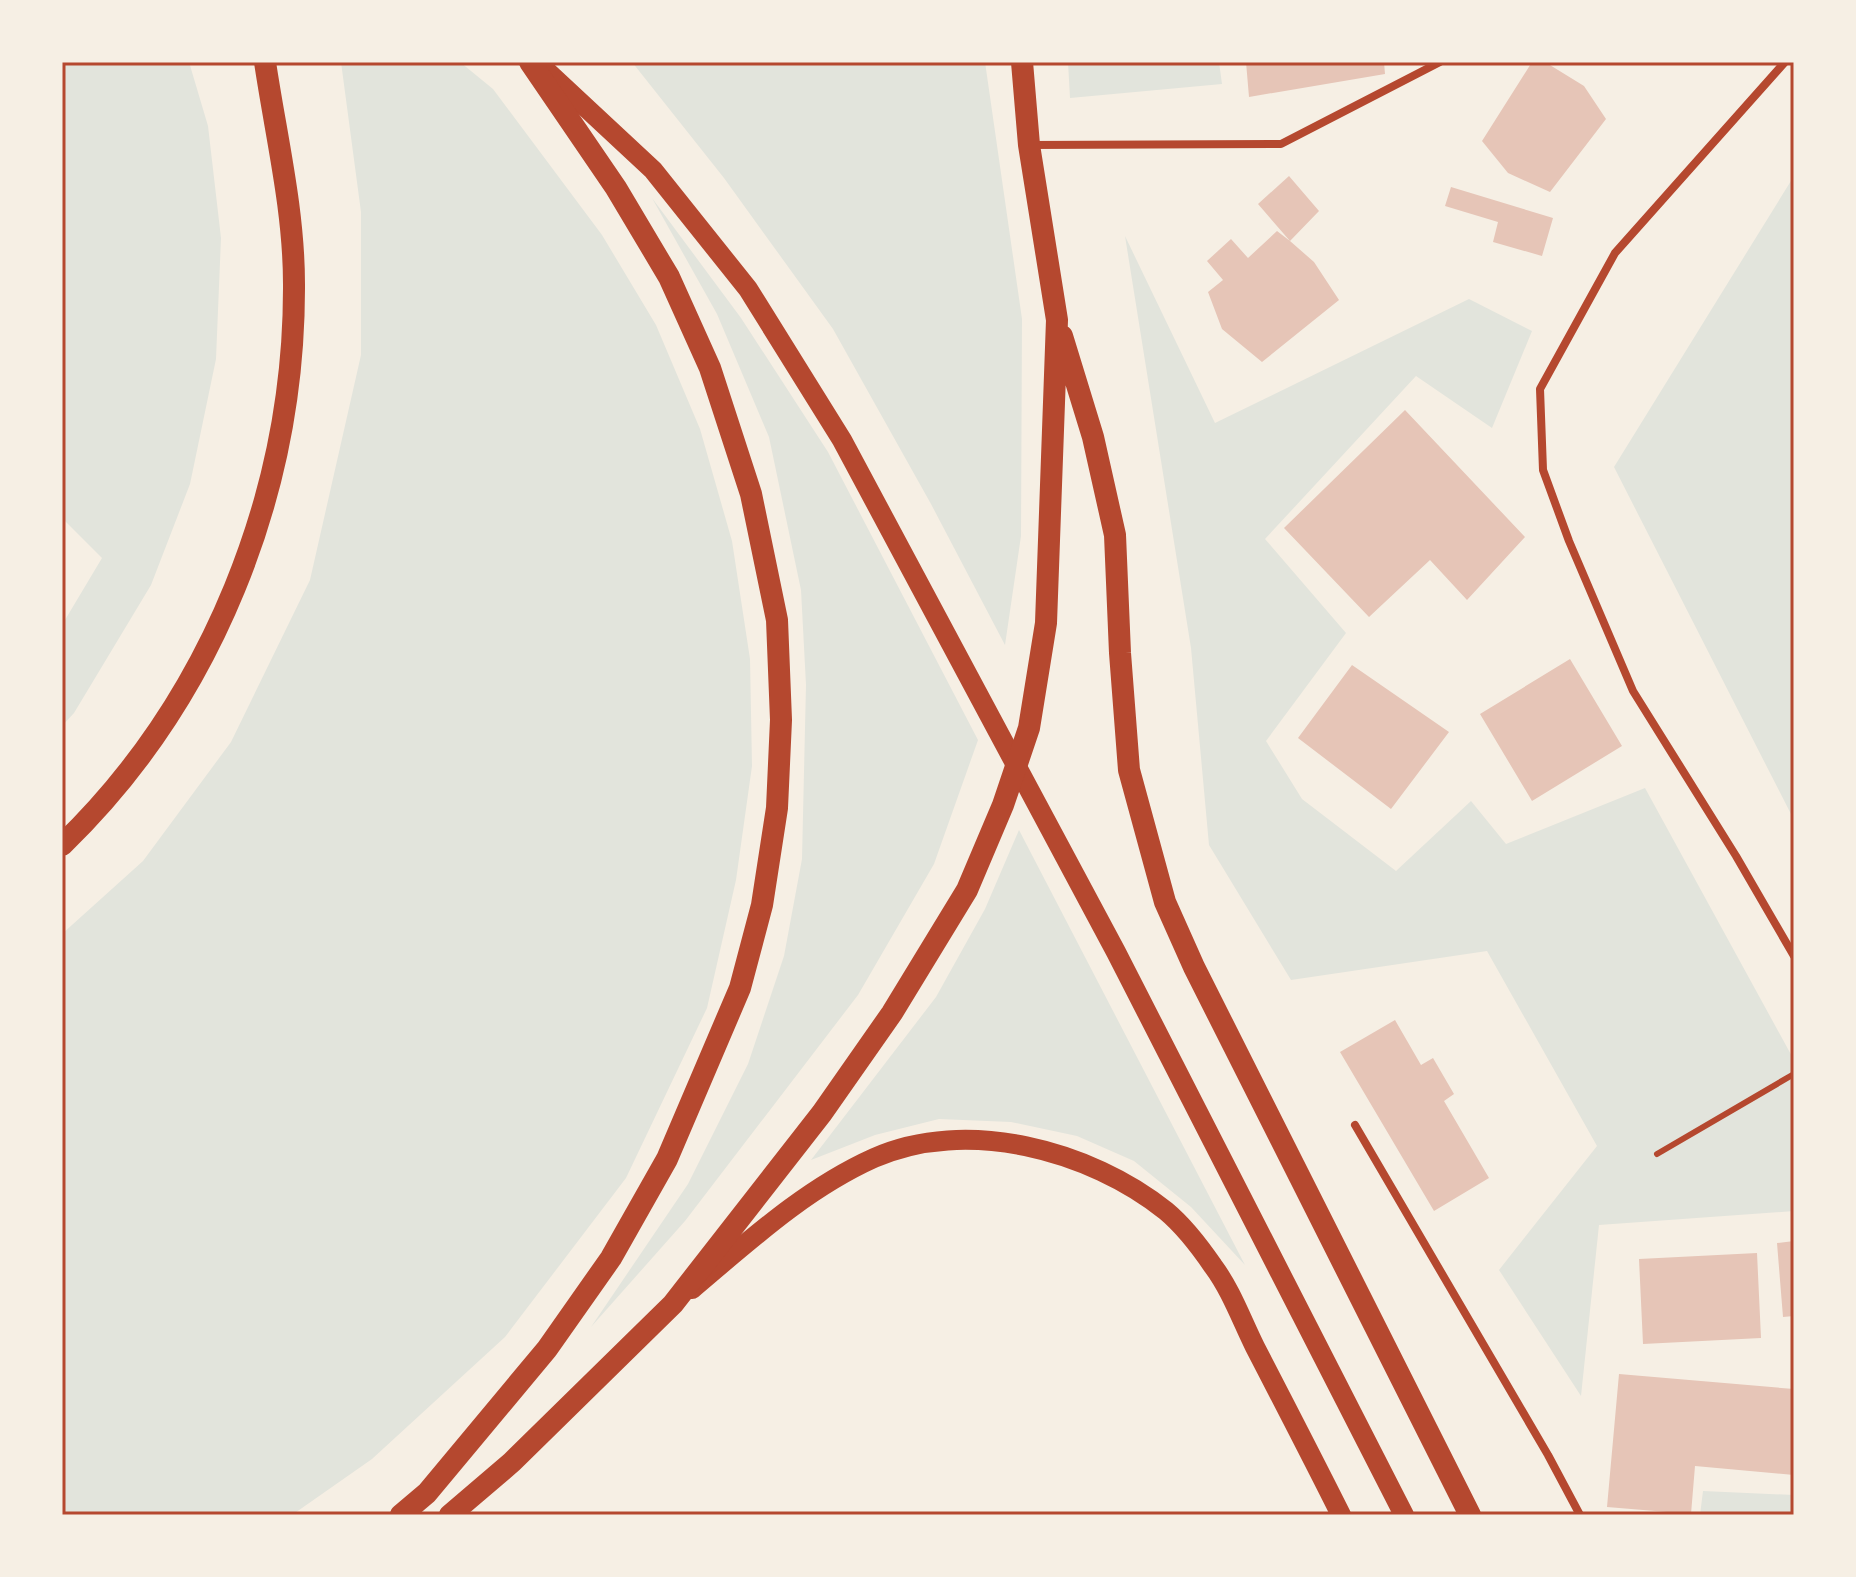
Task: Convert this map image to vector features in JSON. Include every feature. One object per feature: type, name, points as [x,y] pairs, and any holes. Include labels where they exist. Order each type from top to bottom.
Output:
[{"type":"highway","points":[[249,62],[273,117]]},
{"type":"highway","points":[[62,845],[86,822],[140,757],[187,686],[226,611],[256,532],[277,451],[290,367],[293,297],[288,199],[265,62]]},
{"type":"highway","points":[[401,1515],[427,1493],[547,1349],[611,1258],[667,1159],[740,988],[762,905],[777,808],[781,720],[777,620],[751,494],[710,368],[669,277],[616,188],[530,62]]},
{"type":"highway","points":[[1022,62],[1029,145],[1057,320],[1093,437],[1115,535],[1129,770],[1165,902],[1201,981],[1470,1515]]},
{"type":"highway","points":[[450,1515],[512,1462],[673,1304],[822,1113],[892,1013],[967,890],[1003,805],[1029,728],[1046,623],[1057,320]]},
{"type":"main road","points":[[537,62],[653,170],[748,289],[842,440],[1116,952],[1404,1515]]},
{"type":"main road","points":[[673,1304],[789,1208],[876,1157],[916,1146],[973,1139],[1014,1143],[1070,1157],[1110,1176],[1166,1211],[1215,1268],[1341,1515]]},
{"type":"street","points":[[1029,145],[1281,144],[1440,62]]},
{"type":"street","points":[[1785,62],[1615,253],[1540,389],[1543,470],[1569,541],[1633,691],[1794,956]]},
{"type":"street","points":[[1355,1125],[1580,1515]]},
{"type":"lane","points":[[1657,1154],[1794,1074]]},
{"type":"shaded area","points":[[62,62],[189,62],[208,126],[221,238],[216,359],[190,484],[151,585],[74,713],[62,726],[62,625],[102,558],[62,518]]},
{"type":"shaded area","points":[[341,62],[460,62],[493,89],[602,235],[656,325],[700,429],[732,541],[750,659],[752,766],[736,880],[707,1008],[626,1178],[505,1337],[372,1459],[292,1515],[62,1515],[62,934],[143,861],[231,742],[310,580],[361,355],[361,212]]},
{"type":"shaded area","points":[[632,62],[985,62],[1022,319],[1021,536],[1005,645],[931,504],[833,329],[724,178]]},
{"type":"shaded area","points":[[1068,62],[1219,62],[1222,84],[1070,98]]},
{"type":"shaded area","points":[[1794,176],[1794,820],[1614,467]]},
{"type":"shaded area","points":[[652,198],[741,318],[828,452],[978,740],[934,864],[858,995],[685,1221],[591,1327],[688,1184],[748,1064],[784,956],[802,859],[806,685],[801,590],[769,437],[717,314]]},
{"type":"shaded area","points":[[1125,236],[1215,423],[1469,299],[1532,331],[1492,428],[1416,376],[1265,539],[1346,633],[1266,741],[1302,799],[1396,871],[1471,801],[1506,844],[1645,788],[1794,1060],[1794,1211],[1599,1225],[1581,1396],[1499,1270],[1597,1146],[1487,951],[1291,980],[1209,845],[1191,648]]},
{"type":"shaded area","points":[[1019,830],[1245,1265],[1191,1207],[1134,1161],[1077,1136],[1011,1122],[939,1119],[875,1135],[811,1160],[936,997],[985,909]]},
{"type":"shaded area","points":[[1703,1491],[1794,1495],[1794,1515],[1700,1515]]},
{"type":"building","points":[[1246,62],[1384,62],[1385,74],[1249,97]]},
{"type":"building","points":[[1532,62],[1545,62],[1584,86],[1606,119],[1550,192],[1508,173],[1482,141]]},
{"type":"building","points":[[1289,176],[1319,211],[1290,241],[1258,204]]},
{"type":"building","points":[[1451,187],[1553,218],[1542,256],[1493,242],[1498,222],[1445,206]]},
{"type":"building","points":[[1277,231],[1314,262],[1339,300],[1262,362],[1222,329],[1208,292],[1223,280],[1207,261],[1231,239],[1248,258]]},
{"type":"building","points":[[1405,410],[1525,537],[1467,600],[1430,560],[1369,617],[1284,528]]},
{"type":"building","points":[[1570,659],[1622,746],[1532,801],[1480,714]]},
{"type":"building","points":[[1352,665],[1449,732],[1391,809],[1298,738]]},
{"type":"building","points":[[1395,1020],[1421,1065],[1433,1058],[1454,1094],[1444,1101],[1489,1178],[1434,1211],[1340,1052]]},
{"type":"building","points":[[1794,1241],[1794,1316],[1783,1317],[1777,1243]]},
{"type":"building","points":[[1757,1253],[1761,1338],[1643,1344],[1639,1259]]},
{"type":"building","points":[[1619,1374],[1794,1389],[1794,1475],[1695,1466],[1691,1514],[1607,1507]]}]
